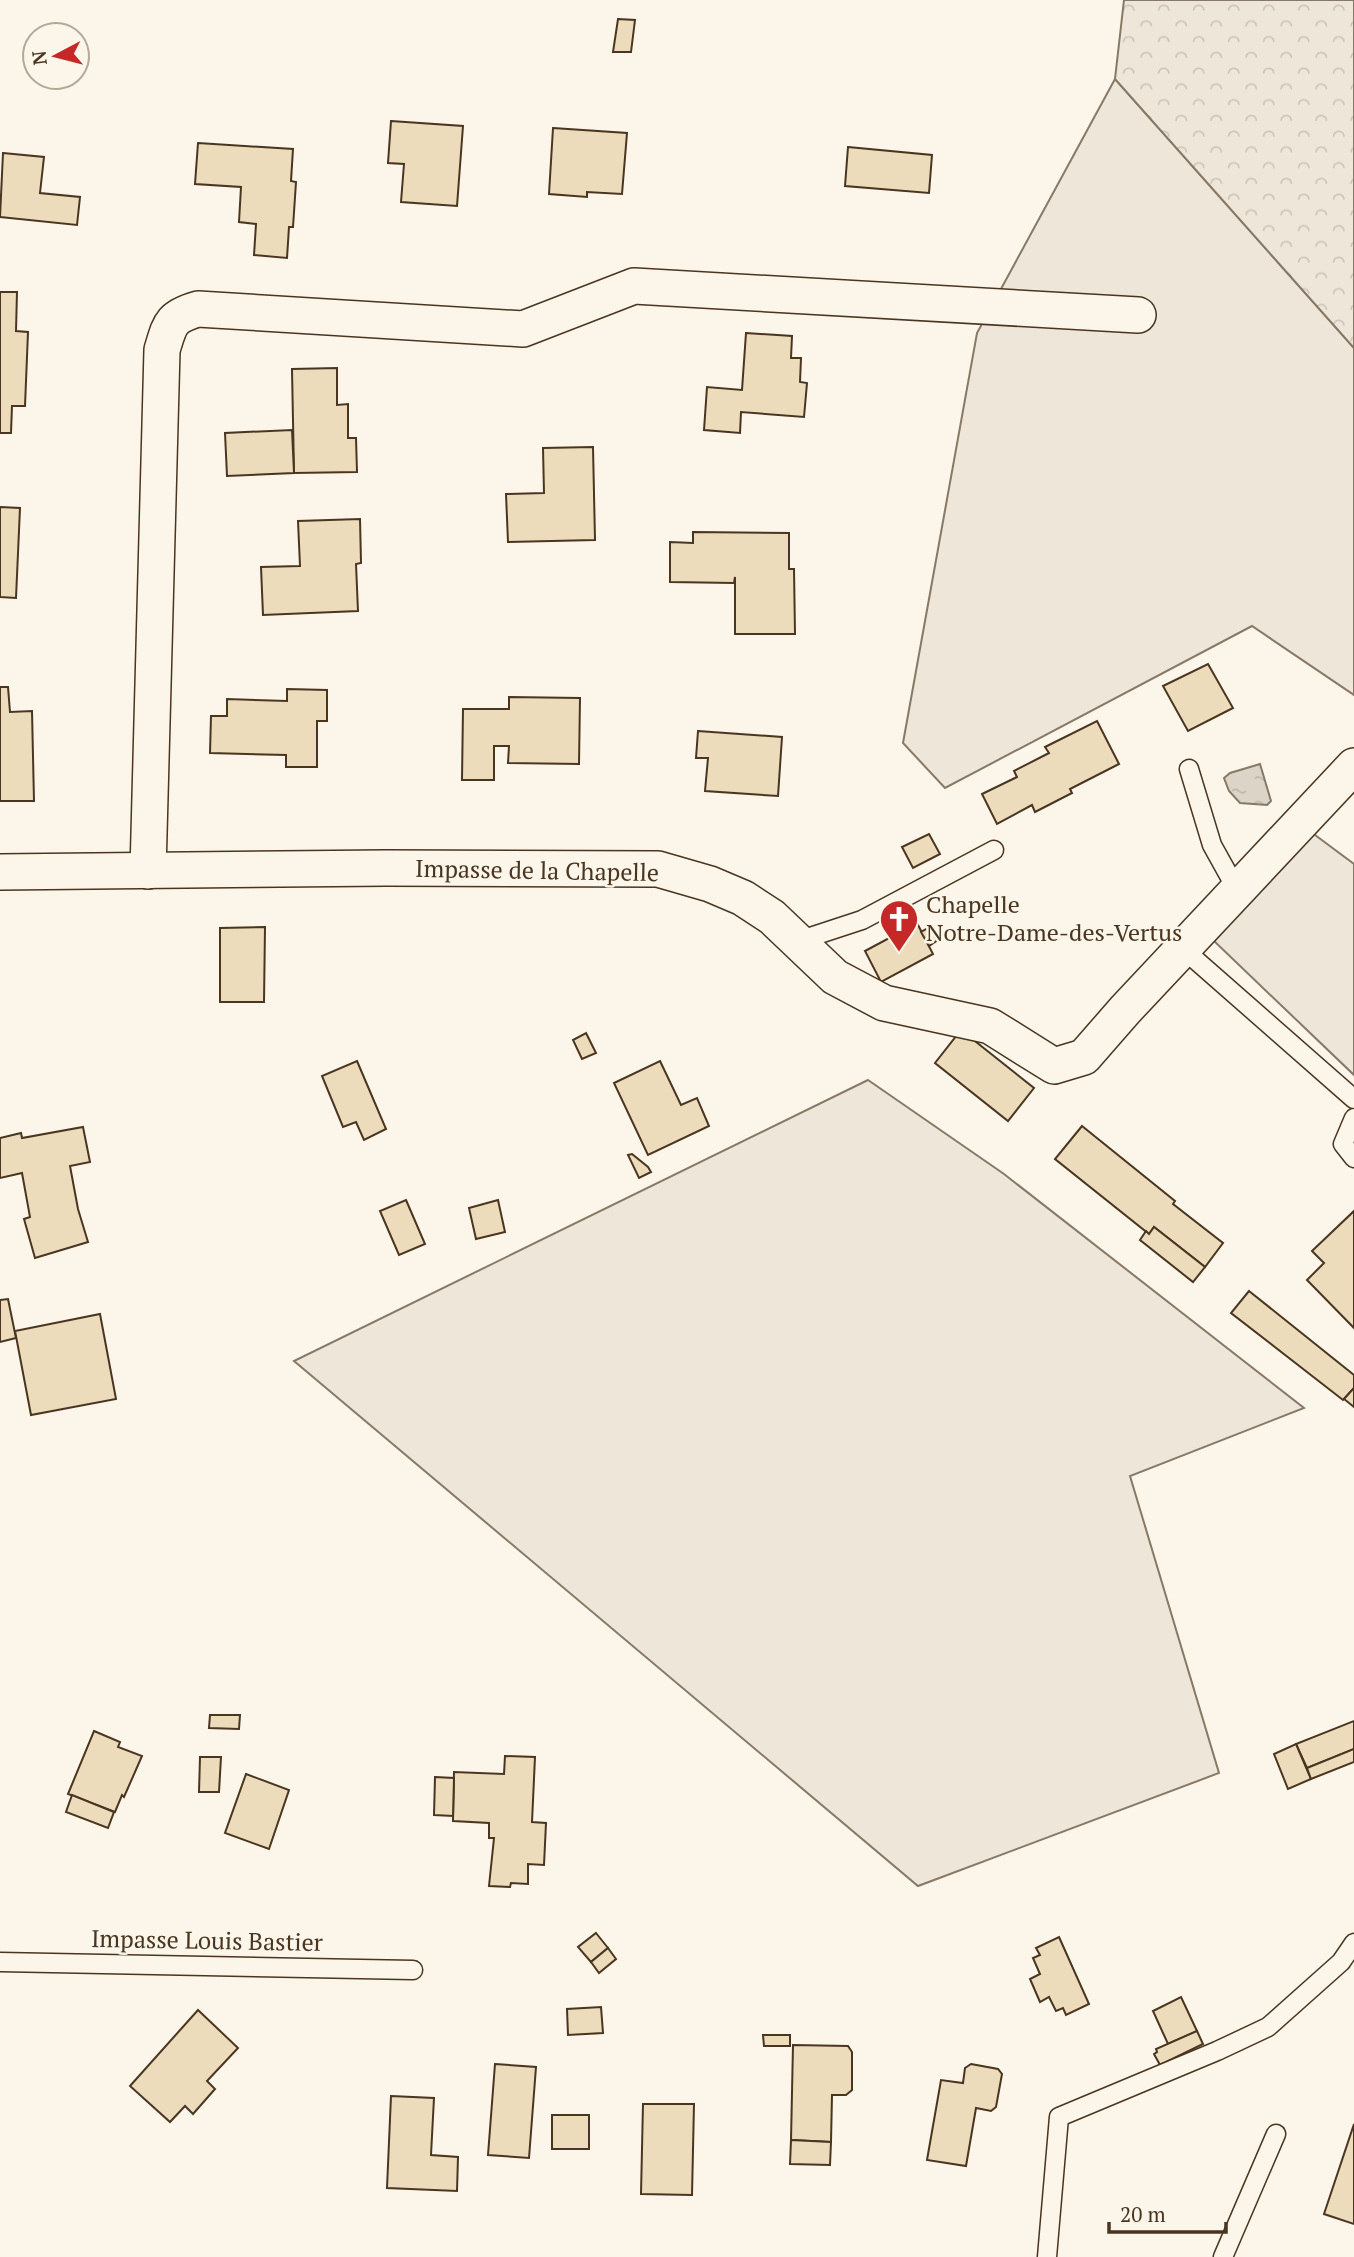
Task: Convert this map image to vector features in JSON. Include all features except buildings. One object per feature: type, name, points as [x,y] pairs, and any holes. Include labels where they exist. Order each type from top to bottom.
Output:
[{"type":"street","points":[[148,871],[162,351],[168,329],[178,314],[198,309],[523,328],[634,286],[1138,315]]},
{"type":"street","name":"Impasse de la Chapelle","points":[[0,872],[658,869],[710,884],[743,898],[772,917],[835,977],[884,1003],[990,1026],[1054,1066],[1084,1057],[1182,948],[1354,766]]},
{"type":"lane","points":[[1189,769],[1212,845],[1237,890]]},
{"type":"lane","points":[[798,941],[862,920],[994,850]]},
{"type":"lane","points":[[1182,948],[1354,1099]]},
{"type":"lane","points":[[1354,1118],[1343,1144],[1354,1158]]},
{"type":"lane","points":[[1047,2257],[1059,2117],[1268,2027],[1341,1962],[1354,1943]]},
{"type":"lane","name":"Impasse Louis Bastier","points":[[0,1962],[413,1970]]},
{"type":"lane","points":[[1223,2257],[1276,2134]]},
{"type":"green space","points":[[1124,0],[1354,0],[1354,348],[1115,79]]},
{"type":"green space","points":[[1115,79],[1354,348],[1354,695],[1252,626],[945,788],[903,743],[977,333]]},
{"type":"green space","points":[[1311,832],[1354,864],[1354,1075],[1214,941]]},
{"type":"green space","points":[[868,1080],[1004,1174],[1304,1408],[1130,1476],[1219,1773],[918,1886],[294,1361]]},
{"type":"water","points":[[1260,764],[1271,801],[1267,805],[1240,803],[1229,791],[1224,778],[1230,773]]},
{"type":"place","name":"Chapelle Notre-Dame-des-Vertus","points":[[899,953]]}]
